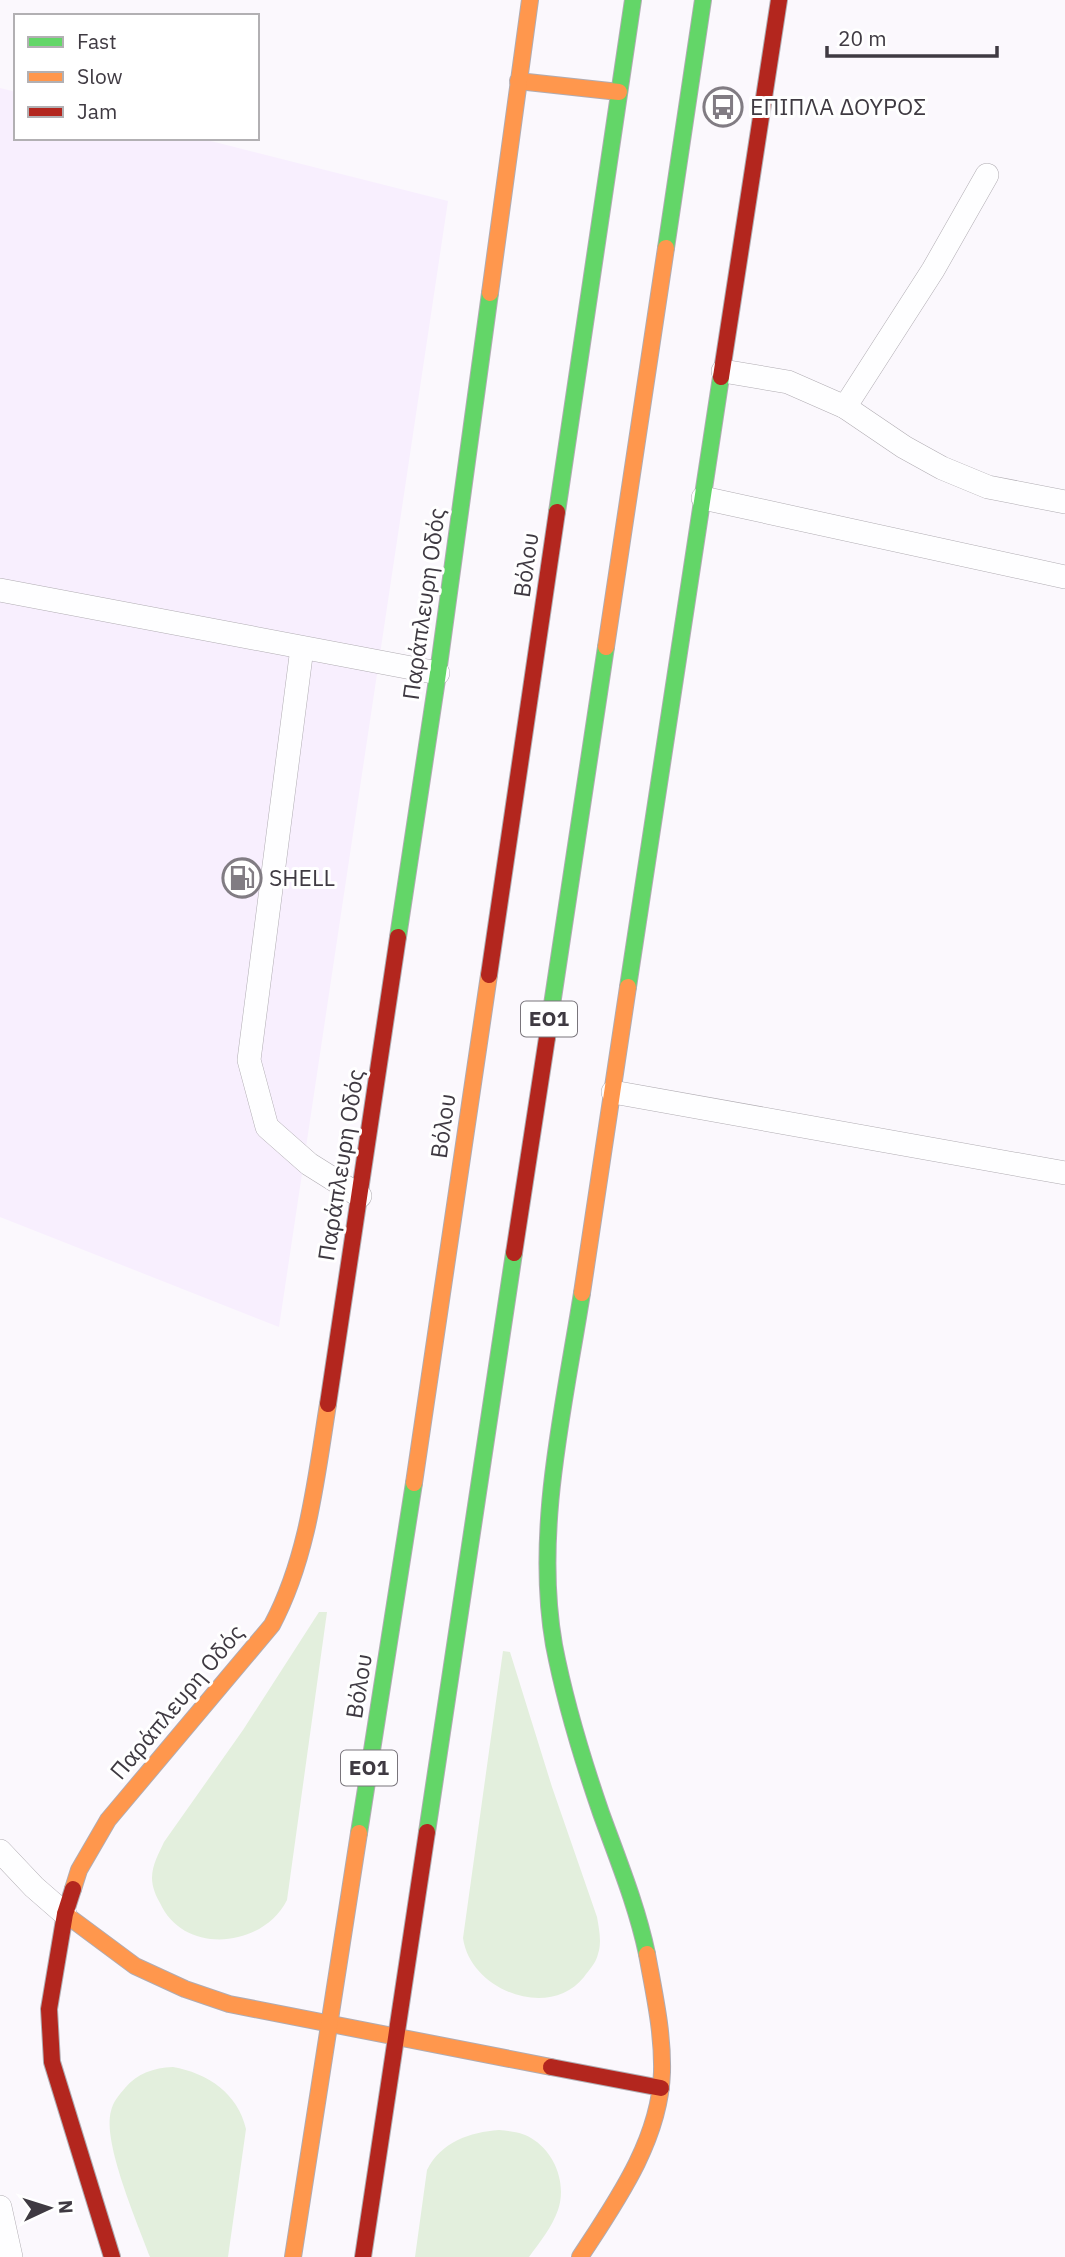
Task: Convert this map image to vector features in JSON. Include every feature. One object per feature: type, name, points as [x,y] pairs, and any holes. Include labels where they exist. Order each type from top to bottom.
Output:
[{"type":"street","name":"Παράπλευρη Οδός","points":[[111,2257],[52,2062],[50,2009],[65,1913],[79,1870],[108,1820],[272,1625],[291,1589],[299,1563],[314,1493],[438,673],[530,0]]},
{"type":"street","name":"Βόλου","points":[[293,2257],[409,1513],[633,0]]},
{"type":"street","name":"ΕΟ1","points":[[363,2257],[703,0]]},
{"type":"street","points":[[580,2257],[611,2211],[633,2170],[651,2125],[661,2088],[663,2054],[660,2022],[642,1935],[579,1747],[561,1680],[548,1606],[547,1543],[554,1474],[779,0]]},
{"type":"street","points":[[518,81],[619,92]]},
{"type":"street","points":[[65,1913],[135,1966],[185,1989],[229,2004],[661,2088]]},
{"type":"lane","points":[[845,407],[933,270],[987,175]]},
{"type":"lane","points":[[723,371],[788,382],[845,407],[904,447],[942,468],[988,487],[1065,502]]},
{"type":"lane","points":[[704,498],[1065,577]]},
{"type":"lane","points":[[0,590],[438,673]]},
{"type":"lane","points":[[302,648],[248,1060],[267,1127],[309,1164],[360,1196]]},
{"type":"lane","points":[[613,1092],[1065,1173]]},
{"type":"lane","points":[[0,1851],[34,1887],[65,1913]]},
{"type":"lane","points":[[0,2207],[11,2257]]},
{"type":"shaded area","points":[[0,88],[14,92],[14,140],[207,140],[448,201],[279,1327],[0,1217]]},
{"type":"green space","points":[[319,1612],[327,1612],[287,1900],[276,1916],[243,1936],[204,1938],[187,1932],[171,1920],[156,1894],[152,1878],[156,1859],[164,1842],[243,1730]]},
{"type":"green space","points":[[503,1651],[510,1652],[552,1787],[597,1917],[599,1931],[597,1957],[584,1977],[569,1990],[551,1997],[532,1998],[513,1994],[495,1985],[480,1972],[469,1956],[463,1938]]},
{"type":"green space","points":[[173,2067],[198,2074],[219,2087],[236,2105],[246,2129],[228,2257],[150,2257],[116,2162],[110,2125],[115,2102],[130,2083],[141,2075],[152,2070]]},
{"type":"green space","points":[[499,2130],[520,2133],[531,2138],[547,2152],[557,2170],[560,2200],[558,2210],[545,2234],[529,2257],[415,2257],[427,2170],[433,2160],[457,2140],[477,2133]]},
{"type":"traffic: fast","points":[[557,512],[633,0]]},
{"type":"traffic: fast","points":[[666,248],[703,0]]},
{"type":"traffic: fast","points":[[398,937],[438,673],[490,293]]},
{"type":"traffic: fast","points":[[628,987],[721,377]]},
{"type":"traffic: fast","points":[[547,1038],[606,647]]},
{"type":"traffic: fast","points":[[427,1832],[514,1253]]},
{"type":"traffic: fast","points":[[582,1293],[560,1424],[549,1514],[549,1602],[554,1645],[574,1730],[633,1901],[647,1954]]},
{"type":"traffic: fast","points":[[359,1833],[414,1483]]},
{"type":"traffic: slow","points":[[490,293],[530,0]]},
{"type":"traffic: slow","points":[[518,81],[619,92]]},
{"type":"traffic: slow","points":[[606,647],[666,248]]},
{"type":"traffic: slow","points":[[414,1483],[489,975]]},
{"type":"traffic: slow","points":[[582,1293],[628,987]]},
{"type":"traffic: slow","points":[[73,1889],[79,1870],[108,1820],[272,1625],[284,1599],[302,1545],[328,1404]]},
{"type":"traffic: slow","points":[[293,2257],[359,1833]]},
{"type":"traffic: slow","points":[[65,1914],[135,1966],[185,1989],[229,2004],[551,2067]]},
{"type":"traffic: slow","points":[[580,2257],[634,2169],[645,2146],[659,2097],[661,2042],[647,1954]]},
{"type":"traffic: jam","points":[[721,377],[779,0]]},
{"type":"traffic: jam","points":[[489,975],[557,512]]},
{"type":"traffic: jam","points":[[328,1404],[398,937]]},
{"type":"traffic: jam","points":[[514,1253],[547,1038]]},
{"type":"traffic: jam","points":[[363,2257],[427,1832]]},
{"type":"traffic: jam","points":[[73,1889],[65,1914],[49,2009],[52,2062],[112,2257]]},
{"type":"traffic: jam","points":[[551,2067],[661,2088]]},
{"type":"place","name":"ΕΠΙΠΛΑ ΔΟΥΡΟΣ","points":[[723,107]]},
{"type":"place","name":"SHELL","points":[[242,878]]}]
